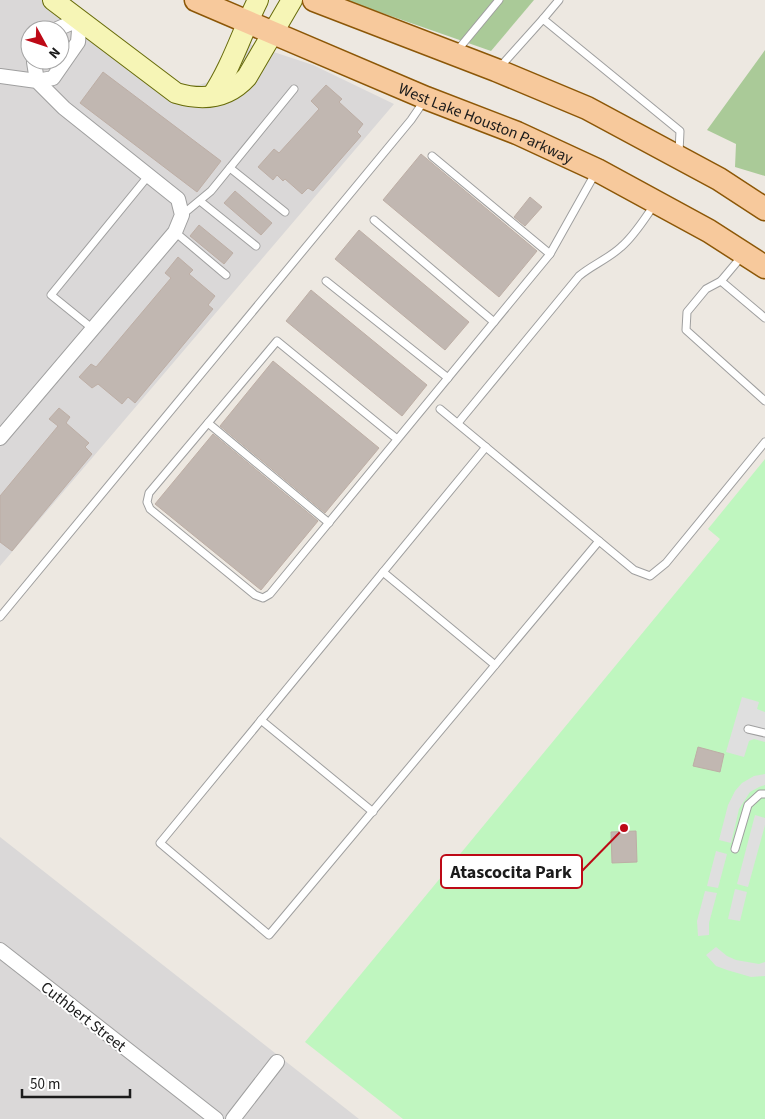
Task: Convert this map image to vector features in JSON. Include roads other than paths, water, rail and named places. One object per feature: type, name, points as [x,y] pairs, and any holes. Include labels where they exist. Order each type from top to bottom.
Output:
[{"type":"main road","name":"West Lake Houston Parkway","points":[[196,0],[426,98],[517,133],[598,170],[709,231],[765,267]]},
{"type":"main road","points":[[314,0],[496,70],[587,108],[719,179],[765,208]]},
{"type":"street","points":[[54,0],[176,93],[191,98],[225,94],[238,87],[247,77],[292,0]]},
{"type":"street","points":[[212,96],[224,79],[247,21],[258,0]]},
{"type":"street","points":[[70,23],[80,19]]},
{"type":"street","points":[[0,76],[37,81],[53,78],[78,42],[80,19]]},
{"type":"street","points":[[0,438],[175,232],[182,214],[178,200],[64,108],[37,81],[35,70]]},
{"type":"street","name":"Cuthbert Street","points":[[0,950],[216,1119]]},
{"type":"street","points":[[233,1119],[277,1062]]},
{"type":"lane","points":[[455,54],[499,0]]},
{"type":"lane","points":[[496,70],[559,0]]},
{"type":"lane","points":[[543,19],[680,132],[678,156]]},
{"type":"lane","points":[[182,214],[211,191],[294,89]]},
{"type":"lane","points":[[0,617],[426,98]]},
{"type":"lane","points":[[432,156],[550,254]]},
{"type":"lane","points":[[230,168],[285,212]]},
{"type":"lane","points":[[397,439],[278,341],[149,493],[147,502],[150,508],[255,595],[263,598],[270,594],[550,254],[598,170]]},
{"type":"lane","points":[[93,329],[51,295],[149,175]]},
{"type":"lane","points":[[200,201],[256,246]]},
{"type":"lane","points":[[458,423],[579,276],[621,247],[657,202]]},
{"type":"lane","points":[[374,220],[494,322]]},
{"type":"lane","points":[[175,232],[226,275]]},
{"type":"lane","points":[[744,254],[721,281],[706,289],[687,312],[686,330],[765,401]]},
{"type":"lane","points":[[326,281],[448,378]]},
{"type":"lane","points":[[721,281],[765,318]]},
{"type":"lane","points":[[440,409],[634,570],[650,576],[666,563],[765,442]]},
{"type":"lane","points":[[208,424],[329,523]]},
{"type":"lane","points":[[486,447],[160,843],[269,935],[599,541]]},
{"type":"lane","points":[[383,572],[495,665]]},
{"type":"lane","points":[[262,720],[373,812]]},
{"type":"lane","points":[[748,729],[765,733]]},
{"type":"lane","points":[[735,849],[748,805],[760,794],[765,794]]},
{"type":"place","name":"Atascocita Park","points":[[624,828]]}]
